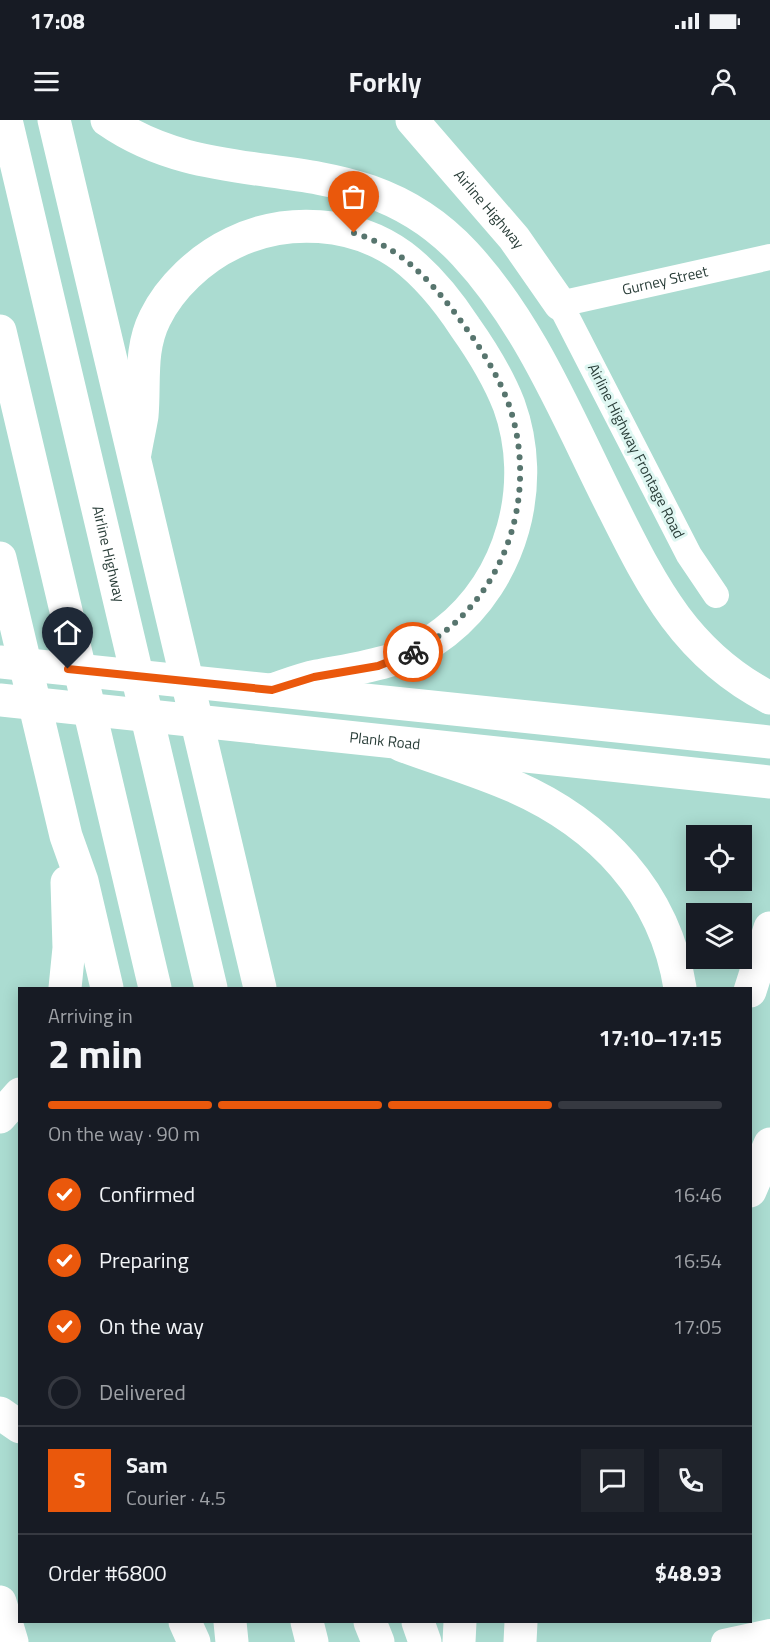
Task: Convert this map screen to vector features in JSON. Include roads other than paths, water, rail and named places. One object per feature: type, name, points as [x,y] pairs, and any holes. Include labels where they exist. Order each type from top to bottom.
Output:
[{"type":"main road","name":"Airline Highway","points":[[6,120],[211,987]]},
{"type":"main road","points":[[54,120],[135,453],[260,987]]},
{"type":"main road","points":[[107,120],[143,142],[173,153],[330,179],[368,189],[410,208],[437,227],[481,273],[523,335],[664,604],[714,660],[770,698]]},
{"type":"main road","name":"Airline Highway","points":[[412,120],[514,238],[560,304]]},
{"type":"main road","points":[[135,453],[142,415],[141,386],[146,345],[150,328],[165,301],[191,273],[221,249],[250,235],[282,226],[314,226],[354,233],[374,239],[404,257],[444,297],[495,375],[509,405],[518,437],[520,493],[513,530],[486,587],[464,615],[444,633],[405,656],[378,666],[314,677],[272,690]]},
{"type":"main road","points":[[0,331],[155,987]]},
{"type":"main road","points":[[0,558],[66,836],[82,881],[108,987]]},
{"type":"main road","points":[[0,662],[770,742]]},
{"type":"main road","name":"Plank Road","points":[[0,700],[285,730],[401,745],[770,782]]},
{"type":"main road","points":[[401,745],[519,789],[557,808],[596,835],[628,869],[655,909],[666,931],[680,987]]},
{"type":"main road","points":[[65,987],[69,948],[66,836]]},
{"type":"main road","points":[[751,987],[770,928]]},
{"type":"main road","points":[[0,1117],[18,1096]]},
{"type":"main road","points":[[752,1186],[770,1144]]},
{"type":"main road","points":[[0,1413],[18,1426]]},
{"type":"main road","points":[[0,1602],[12,1642]]},
{"type":"main road","points":[[185,1623],[194,1642]]},
{"type":"main road","points":[[230,1623],[232,1642]]},
{"type":"main road","points":[[307,1623],[312,1642]]},
{"type":"main road","points":[[359,1623],[364,1642]]},
{"type":"main road","points":[[370,1623],[378,1642]]},
{"type":"main road","points":[[418,1623],[425,1642]]},
{"type":"main road","points":[[459,1642],[460,1623]]},
{"type":"main road","points":[[520,1642],[521,1623]]},
{"type":"street","name":"Gurney Street","points":[[560,304],[770,257]]},
{"type":"street","name":"Airline Highway Frontage Road","points":[[560,304],[689,555],[716,595]]},
{"type":"street","points":[[724,1642],[770,1632]]}]
